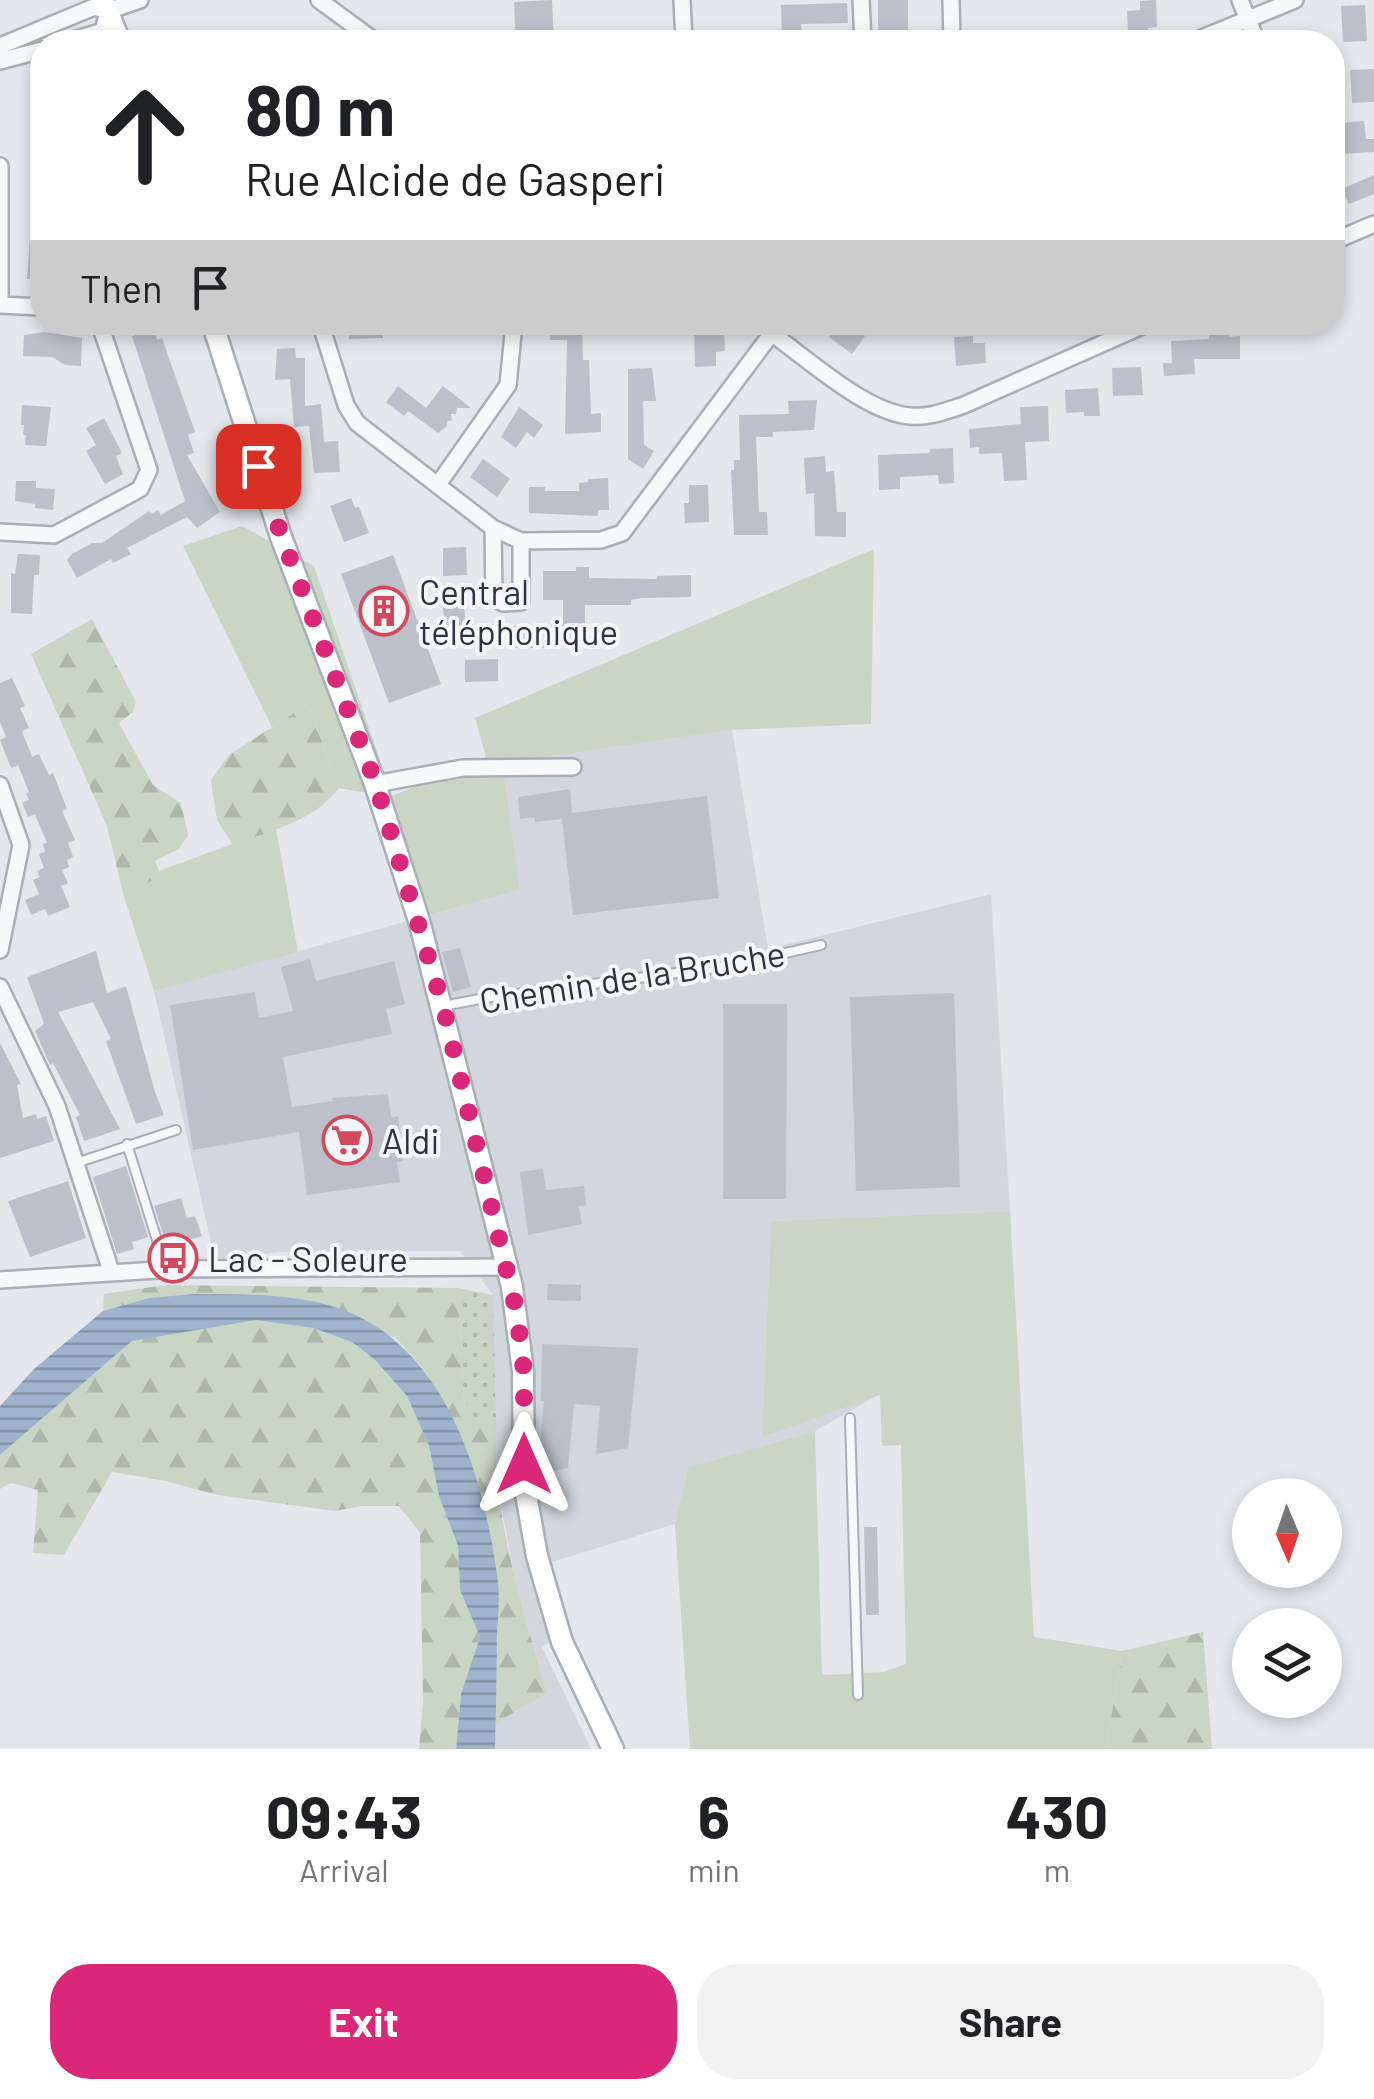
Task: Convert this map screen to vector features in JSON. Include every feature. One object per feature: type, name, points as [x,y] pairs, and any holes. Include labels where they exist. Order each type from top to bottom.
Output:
[{"type":"main road","points":[[106,6],[115,30]]},
{"type":"main road","points":[[216,335],[282,537],[376,784],[443,1006],[507,1267],[524,1372],[524,1483],[534,1546],[562,1642],[613,1749]]},
{"type":"street","points":[[39,30],[94,7],[140,0]]},
{"type":"street","points":[[319,0],[360,30]]},
{"type":"street","points":[[682,0],[683,30]]},
{"type":"street","points":[[861,0],[862,30]]},
{"type":"street","points":[[951,0],[952,30]]},
{"type":"street","points":[[1240,0],[1252,30]]},
{"type":"street","points":[[1223,30],[1295,0]]},
{"type":"street","points":[[0,46],[30,34]]},
{"type":"street","points":[[0,62],[30,53]]},
{"type":"street","points":[[0,166],[0,305],[30,306]]},
{"type":"street","points":[[1345,236],[1374,224]]},
{"type":"street","points":[[0,532],[54,535],[140,489],[149,470],[104,335]]},
{"type":"street","points":[[324,335],[350,415],[372,438],[493,528],[522,541],[601,540],[622,534],[771,335]]},
{"type":"street","points":[[438,484],[508,385],[513,335]]},
{"type":"street","points":[[775,335],[884,411],[932,416],[1118,335]]},
{"type":"street","points":[[493,528],[494,598],[503,603],[521,602],[522,541]]},
{"type":"street","points":[[376,784],[463,768],[573,766]]},
{"type":"street","points":[[0,785],[20,845],[0,950]]},
{"type":"street","points":[[0,987],[58,1106],[111,1271]]},
{"type":"street","points":[[0,1280],[111,1271],[507,1267]]},
{"type":"lane","name":"Chemin de la Bruche","points":[[443,1006],[723,967],[821,945]]},
{"type":"lane","points":[[76,1163],[176,1130]]},
{"type":"lane","points":[[127,1144],[166,1270]]},
{"type":"lane","points":[[850,1418],[858,1695]]},
{"type":"shaded area","points":[[732,730],[768,949],[991,894],[1010,1211],[771,1221],[762,1437],[880,1394],[815,1431],[688,1467],[675,1524],[552,1562],[566,1629],[542,1647],[591,1749],[495,1749],[496,1723],[547,1693],[516,1585],[494,1467],[493,1295],[460,1251],[280,1252],[215,1260],[154,991],[520,890],[501,763]]},
{"type":"green space","points":[[242,526],[314,566],[392,796],[486,757],[475,718],[874,549],[871,724],[732,730],[502,763],[520,890],[429,915],[392,797],[339,788],[308,704],[272,727],[183,546]]},
{"type":"green space","points":[[92,619],[136,702],[133,712],[119,723],[153,785],[181,803],[188,835],[179,849],[155,861],[159,871],[154,880],[123,893],[107,826],[31,654]]},
{"type":"green space","points":[[308,704],[339,788],[304,817],[233,845],[217,820],[211,780],[229,755]]},
{"type":"green space","points":[[276,828],[298,952],[154,991],[123,893],[153,880],[159,871]]},
{"type":"green space","points":[[1010,1211],[1034,1637],[1122,1651],[1106,1749],[690,1749],[675,1524],[688,1467],[815,1431],[822,1675],[884,1672],[906,1664],[901,1445],[882,1446],[880,1395],[762,1437],[771,1221]]},
{"type":"green space","points":[[165,1285],[458,1288],[464,1400],[477,1421],[496,1424],[504,1526],[547,1693],[496,1723],[498,1585],[456,1425],[425,1371],[395,1337],[149,1298],[103,1311],[104,1294]]},
{"type":"green space","points":[[458,1288],[493,1295],[496,1424],[477,1421],[464,1400]]},
{"type":"green space","points":[[256,1319],[313,1328],[352,1342],[375,1360],[407,1396],[429,1446],[439,1496],[458,1546],[460,1590],[480,1637],[461,1694],[456,1749],[419,1749],[423,1700],[420,1533],[399,1506],[335,1511],[218,1495],[112,1472],[64,1555],[33,1553],[38,1490],[11,1483],[0,1489],[0,1455],[132,1341]]},
{"type":"green space","points":[[1203,1632],[1212,1749],[1106,1749],[1122,1651]]},
{"type":"water","points":[[195,1294],[296,1298],[353,1314],[387,1334],[439,1392],[472,1465],[484,1505],[498,1582],[495,1749],[456,1749],[461,1694],[480,1637],[460,1590],[458,1546],[439,1496],[429,1446],[407,1396],[375,1360],[352,1342],[313,1328],[256,1320],[132,1341],[0,1455],[0,1406],[34,1369],[103,1311],[149,1298]]},
{"type":"building","points":[[552,0],[553,30],[515,30],[514,2]]},
{"type":"building","points":[[878,0],[908,0],[908,30],[878,30]]},
{"type":"building","points":[[1156,0],[1157,27],[1128,30],[1127,11],[1140,10],[1140,1]]},
{"type":"building","points":[[847,3],[848,23],[801,24],[801,30],[782,30],[781,5]]},
{"type":"building","points":[[1365,5],[1367,41],[1345,42],[1341,6]]},
{"type":"building","points":[[1374,69],[1374,102],[1352,103],[1350,70]]},
{"type":"building","points":[[1364,121],[1366,139],[1374,139],[1374,152],[1345,154],[1345,123]]},
{"type":"building","points":[[1374,175],[1374,194],[1349,204],[1345,188]]},
{"type":"building","points":[[30,237],[30,279],[27,279]]},
{"type":"building","points":[[24,335],[82,338],[81,366],[65,365],[52,357],[23,356]]},
{"type":"building","points":[[349,335],[383,335],[383,338],[349,339]]},
{"type":"building","points":[[550,335],[582,335],[583,360],[589,360],[591,414],[601,413],[601,432],[565,434],[567,340],[550,340]]},
{"type":"building","points":[[694,335],[724,335],[725,351],[716,352],[716,366],[695,367]]},
{"type":"building","points":[[830,335],[865,336],[852,354]]},
{"type":"building","points":[[1209,335],[1240,336],[1240,359],[1194,359],[1195,374],[1164,376],[1163,363],[1172,363],[1171,341],[1209,339]]},
{"type":"building","points":[[135,336],[162,338],[195,432],[188,435],[194,453],[187,455],[220,512],[197,528],[187,517],[127,548],[131,554],[113,563],[111,559],[77,578],[67,560],[72,554],[92,543],[102,543],[149,511],[151,514],[158,510],[161,515],[185,501]]},
{"type":"building","points":[[973,336],[973,343],[985,343],[986,363],[956,366],[954,337]]},
{"type":"building","points":[[295,348],[296,358],[305,358],[305,406],[321,404],[324,442],[338,441],[340,472],[314,473],[309,426],[294,427],[290,379],[275,380],[277,349]]},
{"type":"building","points":[[1141,367],[1143,395],[1113,396],[1112,368]]},
{"type":"building","points":[[652,368],[656,401],[643,401],[644,445],[654,451],[643,469],[628,459],[628,369]]},
{"type":"building","points":[[398,386],[426,408],[443,386],[471,408],[457,408],[456,414],[451,414],[452,420],[438,433],[408,411],[404,416],[386,402]]},
{"type":"building","points":[[1098,388],[1100,416],[1066,413],[1065,390]]},
{"type":"building","points":[[817,400],[814,430],[756,437],[759,512],[767,512],[768,535],[734,535],[731,470],[734,460],[740,460],[739,415],[789,414],[788,401]]},
{"type":"building","points":[[22,405],[51,407],[46,446],[25,445]]},
{"type":"building","points":[[1048,406],[1049,441],[1025,442],[1027,480],[1004,481],[1002,453],[979,454],[979,447],[970,448],[969,429],[1021,424],[1020,407]]},
{"type":"building","points":[[519,407],[543,425],[534,438],[527,432],[516,448],[501,437]]},
{"type":"building","points":[[104,418],[122,453],[116,456],[123,474],[105,484],[86,451],[96,445],[86,428]]},
{"type":"building","points":[[953,448],[954,483],[939,484],[938,475],[900,477],[900,489],[879,490],[878,455]]},
{"type":"building","points":[[825,456],[826,472],[834,471],[837,512],[846,512],[846,537],[815,536],[814,493],[806,494],[804,458]]},
{"type":"building","points":[[483,459],[510,479],[497,497],[470,477]]},
{"type":"building","points":[[608,478],[609,510],[598,510],[598,516],[529,513],[529,487],[579,491],[579,483]]},
{"type":"building","points":[[16,481],[36,481],[36,488],[55,489],[53,510],[15,501]]},
{"type":"building","points":[[689,485],[708,485],[709,522],[685,523],[684,503],[689,503]]},
{"type":"building","points":[[351,498],[369,533],[344,542],[330,506]]},
{"type":"building","points":[[466,547],[467,575],[443,576],[443,548]]},
{"type":"building","points":[[18,554],[40,555],[39,575],[34,575],[32,614],[11,613],[11,573],[15,574]]},
{"type":"building","name":"Central téléphonique","points":[[393,555],[441,684],[389,703],[341,574]]},
{"type":"building","points":[[576,567],[589,567],[589,578],[691,575],[691,597],[641,598],[631,600],[631,605],[585,605],[585,642],[545,642],[545,648],[513,648],[513,626],[563,625],[563,600],[543,600],[543,571],[576,571]]},
{"type":"building","points":[[464,603],[470,632],[447,633],[442,604]]},
{"type":"building","points":[[498,659],[498,681],[465,682],[465,660]]},
{"type":"building","points":[[12,678],[25,706],[20,708],[29,728],[22,731],[32,757],[39,754],[49,775],[53,773],[67,809],[62,811],[75,840],[68,843],[73,857],[67,860],[69,867],[62,870],[68,883],[61,886],[70,907],[48,916],[45,909],[31,915],[25,900],[39,894],[33,880],[40,877],[37,871],[44,868],[39,854],[45,852],[43,844],[47,843],[35,814],[28,817],[22,803],[29,800],[29,792],[18,765],[11,768],[0,740],[6,737],[0,722],[0,683]]},
{"type":"building","points":[[570,789],[572,813],[707,796],[719,898],[573,915],[562,819],[520,819],[518,797]]},
{"type":"building","points":[[460,948],[471,987],[453,992],[442,952]]},
{"type":"building","points":[[96,951],[107,993],[126,986],[164,1115],[136,1124],[106,1041],[111,1039],[93,1002],[58,1012],[120,1129],[84,1141],[76,1117],[80,1115],[35,1031],[44,1024],[27,977]]},
{"type":"building","points":[[310,959],[316,981],[394,961],[405,1004],[386,1009],[392,1034],[283,1057],[292,1107],[333,1101],[332,1098],[388,1094],[391,1117],[398,1116],[403,1161],[397,1162],[400,1182],[307,1195],[299,1132],[193,1150],[170,1005],[255,992],[259,1018],[293,1011],[281,967]]},
{"type":"building","points":[[954,993],[960,1187],[856,1191],[850,997]]},
{"type":"building","points":[[723,1004],[787,1004],[786,1199],[723,1199]]},
{"type":"building","points":[[0,1043],[21,1084],[17,1085],[23,1118],[46,1116],[54,1141],[0,1158]]},
{"type":"building","points":[[126,1166],[148,1237],[132,1242],[134,1249],[117,1254],[93,1177]]},
{"type":"building","points":[[543,1169],[546,1190],[584,1186],[586,1205],[579,1206],[582,1224],[528,1235],[520,1172]]},
{"type":"building","points":[[68,1181],[86,1238],[30,1257],[8,1201]]},
{"type":"building","points":[[181,1198],[187,1218],[195,1216],[202,1236],[189,1240],[190,1244],[167,1246],[154,1206]]},
{"type":"building","points":[[548,1284],[581,1285],[581,1301],[547,1300]]},
{"type":"building","points":[[542,1344],[638,1348],[628,1448],[596,1454],[600,1406],[574,1404],[568,1468],[546,1472],[545,1464],[538,1466],[544,1401]]},
{"type":"building","points":[[864,1527],[877,1527],[879,1615],[866,1615]]},
{"type":"place","name":"Central téléphonique","points":[[384,611]]},
{"type":"place","name":"Aldi","points":[[347,1140]]},
{"type":"place","name":"Lac - Soleure","points":[[173,1258]]},
{"type":"route","points":[[258,466],[376,784],[443,1006],[517,1313],[524,1372],[524,1464]]}]
